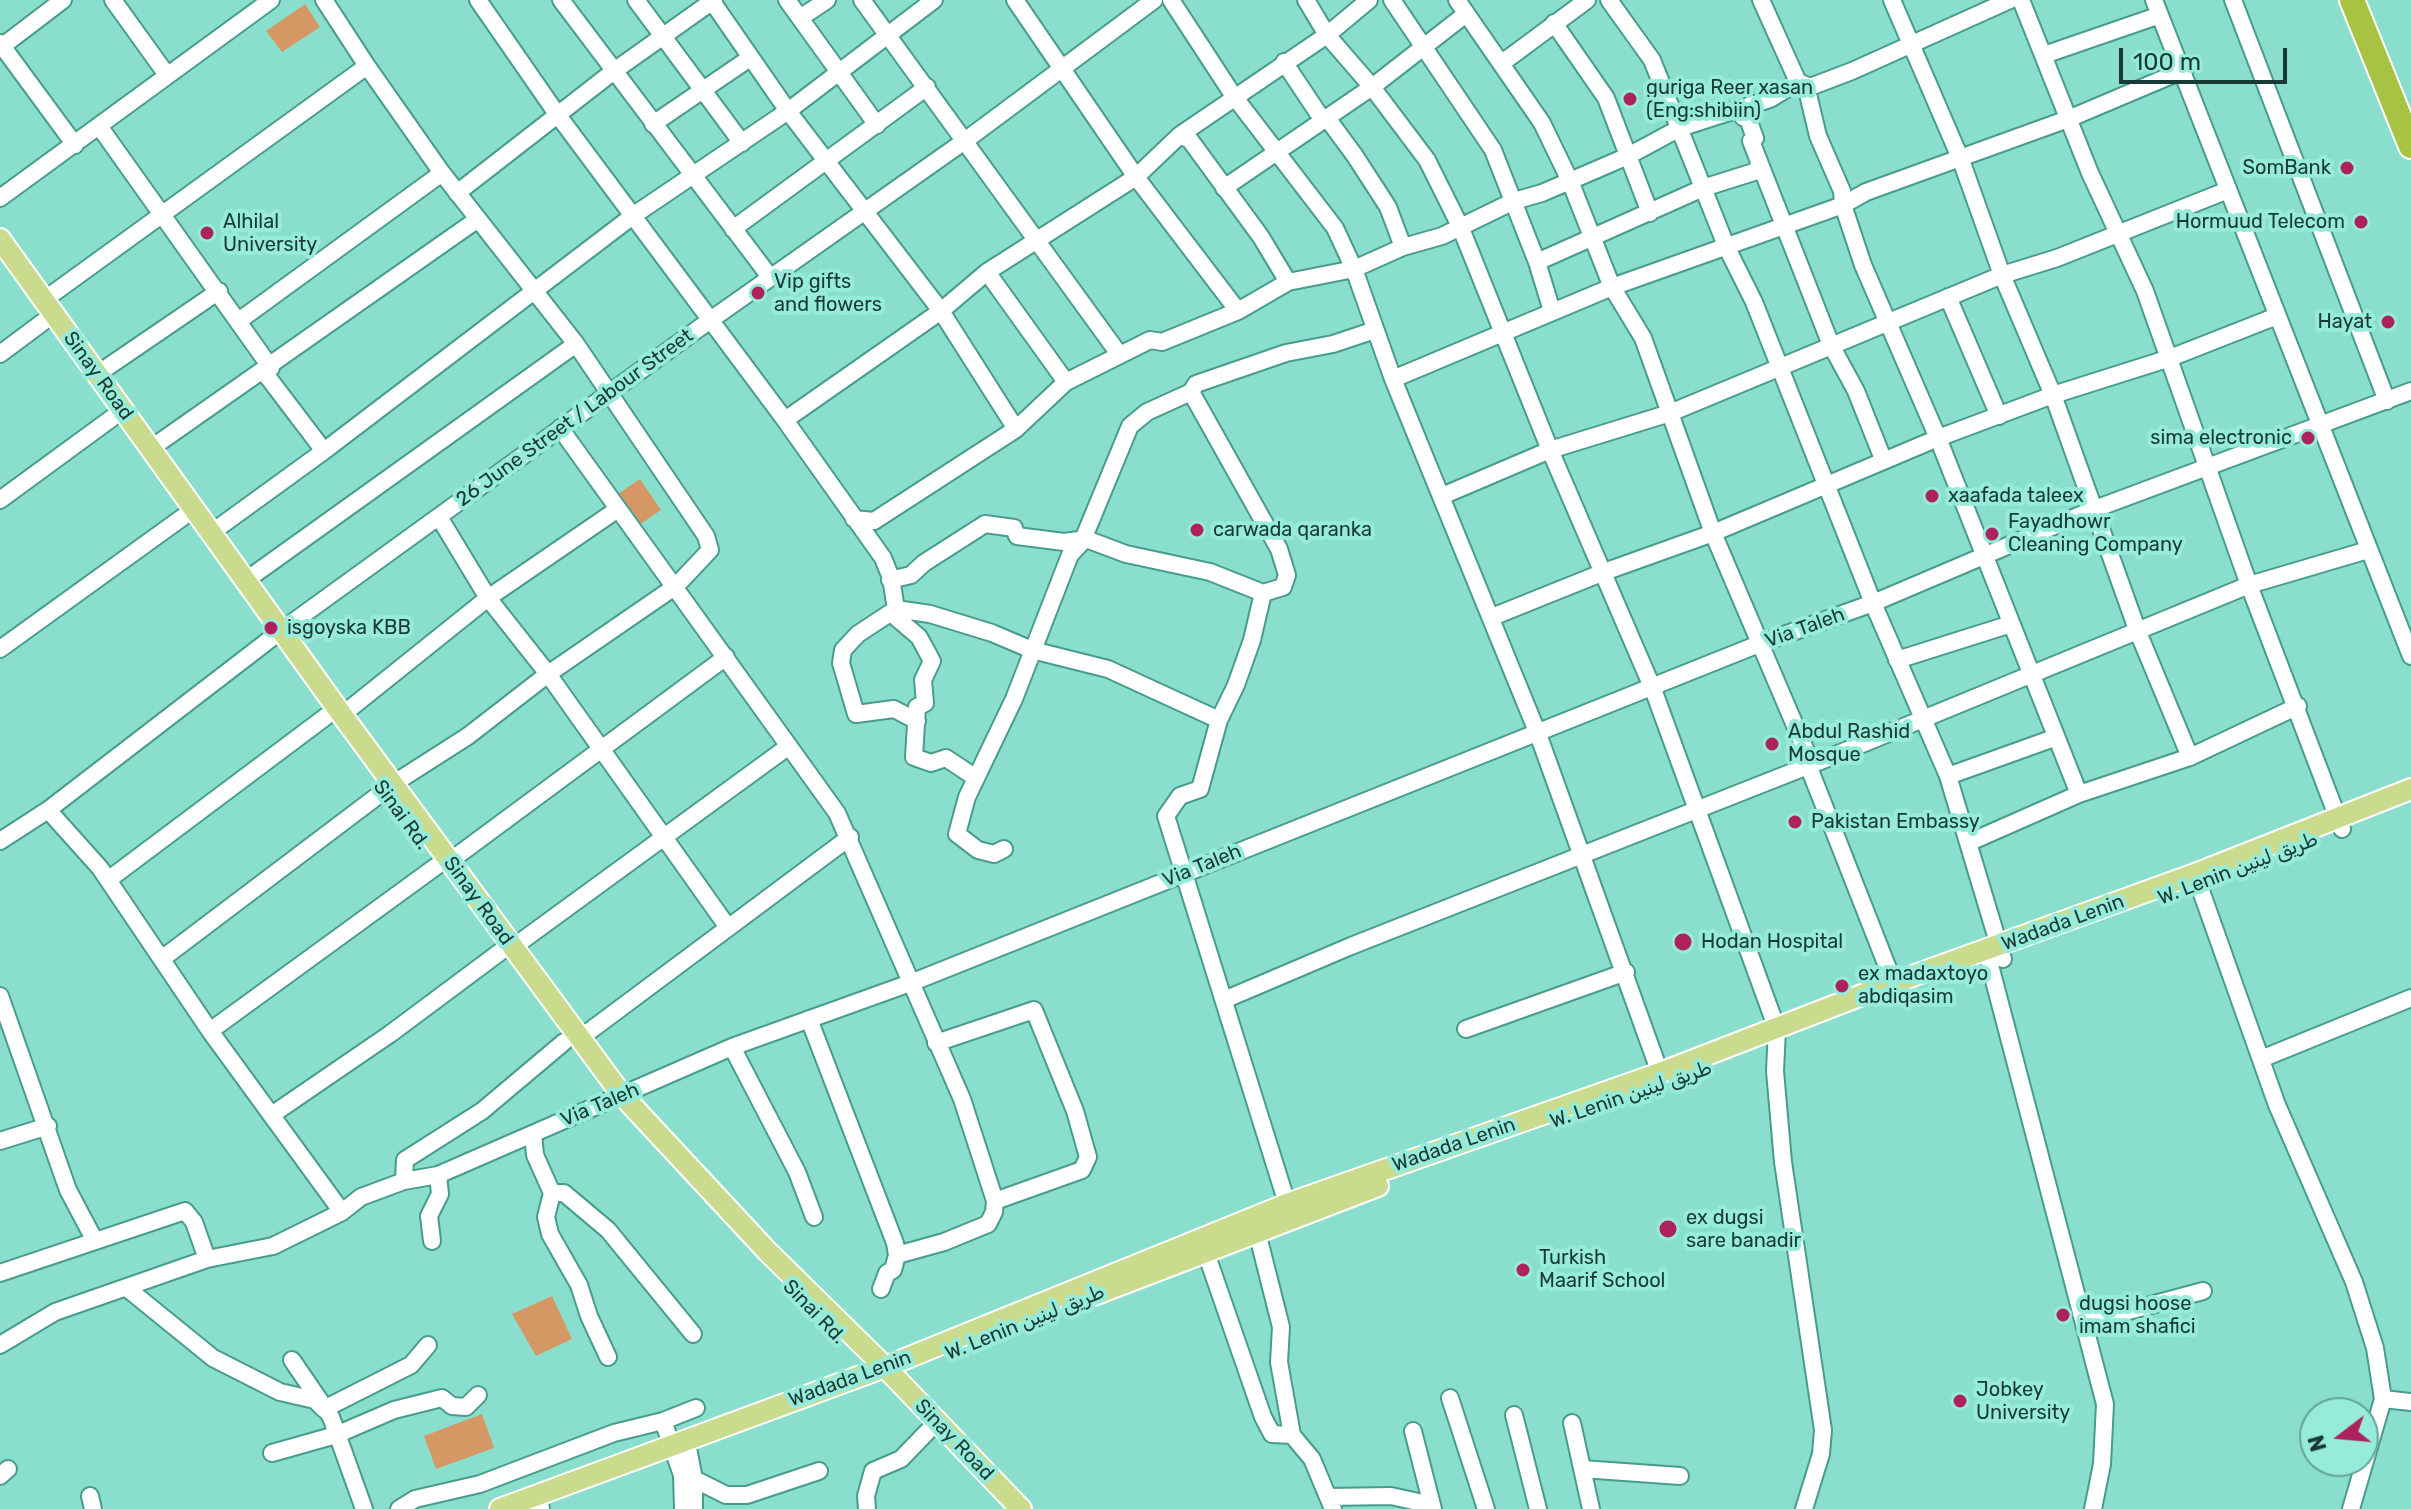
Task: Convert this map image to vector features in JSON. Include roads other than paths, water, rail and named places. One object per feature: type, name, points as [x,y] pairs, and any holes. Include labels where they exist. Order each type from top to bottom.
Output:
[{"type":"highway","points":[[2352,0],[2411,146]]},
{"type":"highway","points":[[2365,0],[2411,111]]},
{"type":"main road","name":"Sinay Road","points":[[0,239],[245,581],[277,634],[335,715],[616,1098],[767,1251],[819,1310],[1021,1509]]},
{"type":"main road","points":[[0,260],[183,517],[277,634]]},
{"type":"main road","name":"Wadada Lenin","points":[[883,1374],[1289,1211],[1660,1073],[1778,1035],[1896,988],[2197,880],[2340,824],[2411,789]]},
{"type":"main road","name":"W. Lenin طريق لينين","points":[[2340,824],[2411,802]]},
{"type":"main road","name":"W. Lenin طريق لينين","points":[[1016,1319],[1206,1253],[1257,1232],[1289,1211],[1778,1035]]},
{"type":"main road","name":"Sinay Road","points":[[883,1374],[928,1431],[1005,1509]]},
{"type":"main road","points":[[500,1509],[883,1374]]},
{"type":"main road","points":[[540,1509],[681,1446]]},
{"type":"street","points":[[63,0],[1,45],[75,145]]},
{"type":"street","points":[[113,0],[167,75]]},
{"type":"street","points":[[0,198],[271,0]]},
{"type":"street","points":[[163,958],[388,788],[468,736],[548,674],[676,586],[710,550],[708,540],[610,392],[442,173],[324,0]]},
{"type":"street","points":[[501,0],[482,6],[557,114],[785,420],[883,558],[894,611],[919,637],[932,661],[923,680],[925,703],[917,707],[913,750],[917,761],[931,763],[946,758],[976,778]]},
{"type":"street","points":[[561,0],[770,277]]},
{"type":"street","points":[[636,0],[742,143]]},
{"type":"street","points":[[457,193],[557,114],[712,0],[788,111],[941,311],[1016,429]]},
{"type":"street","points":[[787,0],[877,125]]},
{"type":"street","points":[[800,18],[827,0]]},
{"type":"street","points":[[862,0],[1119,354]]},
{"type":"street","points":[[211,533],[535,293],[634,215],[788,111],[934,0]]},
{"type":"street","points":[[1015,0],[1136,177],[1238,311]]},
{"type":"street","name":"26 June Street / Labour Street","points":[[0,841],[48,810],[277,634],[770,277],[866,213],[1154,0]]},
{"type":"street","points":[[1171,0],[1233,95],[1335,228],[1354,269],[1393,379],[1538,734],[1660,1073]]},
{"type":"street","points":[[1306,0],[1327,35],[1372,87],[1427,160],[1460,226],[1550,450],[1653,689],[1699,809],[1778,1035],[1775,1071],[1783,1162],[1823,1430],[1821,1454],[1804,1509]]},
{"type":"street","points":[[785,420],[941,311],[987,272],[1136,177],[1180,135],[1233,95],[1327,35],[1369,0]]},
{"type":"street","points":[[1392,0],[1493,150],[1537,262],[1552,311]]},
{"type":"street","points":[[1502,63],[1587,0]]},
{"type":"street","points":[[1609,0],[1652,60],[1727,248],[1781,369],[1873,603],[1948,776],[1970,842],[2106,1421],[2093,1509]]},
{"type":"street","points":[[1761,0],[1798,82],[1808,94],[1818,136],[1842,191],[1843,205],[1886,323],[1938,438],[2054,738],[2079,794]]},
{"type":"street","points":[[1892,0],[1961,160],[2002,275],[2053,395],[2138,632],[2190,757]]},
{"type":"street","points":[[1798,82],[1810,87],[1912,46],[2010,0]]},
{"type":"street","points":[[2021,0],[2170,358],[2249,585],[2298,706],[2340,824]]},
{"type":"street","points":[[2233,0],[2387,401]]},
{"type":"street","points":[[1224,188],[1372,87],[1425,45],[1462,7],[1542,123],[1570,181],[1612,287],[1643,338],[1713,533],[1808,756],[1808,765],[1896,988]]},
{"type":"street","points":[[2044,55],[2157,7],[2411,656]]},
{"type":"street","points":[[1554,23],[1606,98],[1650,213]]},
{"type":"street","points":[[653,124],[750,58]]},
{"type":"street","points":[[1284,62],[1322,119],[1330,122],[1355,156],[1388,207],[1403,247]]},
{"type":"street","points":[[44,300],[367,66]]},
{"type":"street","points":[[1393,379],[1612,287],[1843,205],[1866,192],[2068,119],[2184,70]]},
{"type":"street","points":[[854,519],[874,521],[1016,429],[1066,382],[1119,354],[1150,340],[1162,342],[1238,311],[1288,282],[1354,269],[1403,247],[1442,236],[1514,201],[1628,156],[1680,128],[1770,99],[1798,82]]},
{"type":"street","points":[[733,229],[927,87]]},
{"type":"street","points":[[1738,110],[1743,117],[1747,116],[1759,163],[1831,345],[1856,391],[1883,459]]},
{"type":"street","points":[[99,126],[240,320],[267,370],[324,451]]},
{"type":"street","points":[[1180,135],[1190,140],[1278,260],[1288,282]]},
{"type":"street","points":[[1537,262],[1703,188],[1757,171],[1759,163]]},
{"type":"street","points":[[240,320],[442,173]]},
{"type":"street","points":[[1442,496],[1550,450],[1670,413],[2002,275],[2228,190]]},
{"type":"street","points":[[150,449],[267,370],[478,219]]},
{"type":"street","points":[[987,272],[1066,382]]},
{"type":"street","points":[[96,375],[219,291]]},
{"type":"street","points":[[1948,297],[1999,416]]},
{"type":"street","points":[[1492,617],[1713,533],[1883,459],[2053,395],[2170,358],[2277,316]]},
{"type":"street","points":[[0,354],[43,322]]},
{"type":"street","points":[[1082,542],[1130,426],[1147,412],[1191,392],[1196,384],[1286,353],[1333,344],[1375,330]]},
{"type":"street","points":[[245,581],[576,344]]},
{"type":"street","name":"Via Taleh","points":[[0,1345],[55,1312],[207,1259],[273,1246],[342,1212],[361,1197],[404,1181],[438,1175],[732,1047],[913,982],[1653,689],[1759,644],[1873,603],[2092,510],[2411,391]]},
{"type":"street","points":[[1004,849],[994,854],[978,850],[957,834],[976,778],[1014,699],[1070,555],[1082,542],[1086,539],[1126,554],[1210,572],[1263,593],[1283,587],[1287,575],[1279,549],[1191,392]]},
{"type":"street","points":[[0,500],[112,418]]},
{"type":"street","points":[[560,428],[676,586],[850,837],[962,1099],[995,1201],[988,1224],[944,1242],[897,1255]]},
{"type":"street","points":[[108,880],[335,715],[488,598],[618,509]]},
{"type":"street","points":[[0,649],[183,517]]},
{"type":"street","points":[[439,517],[488,598],[548,674],[727,926]]},
{"type":"street","points":[[890,580],[911,575],[924,563],[985,524],[1014,528],[1017,536],[1082,542]]},
{"type":"street","points":[[1224,1000],[2249,585],[2368,550]]},
{"type":"street","points":[[1263,593],[1236,685],[1219,720],[1200,789],[1180,796],[1166,816],[1289,1211]]},
{"type":"street","points":[[917,721],[894,709],[856,714],[841,663],[843,650],[858,634],[894,611],[909,608],[980,629],[1032,650],[1108,669],[1219,720]]},
{"type":"street","points":[[1897,660],[2011,624]]},
{"type":"street","points":[[210,1031],[726,657]]},
{"type":"street","points":[[1970,842],[2079,794],[2190,757],[2298,706]]},
{"type":"street","points":[[1948,776],[2054,738]]},
{"type":"street","points":[[273,1114],[390,1034],[789,746]]},
{"type":"street","points":[[48,810],[108,880],[210,1031],[342,1212]]},
{"type":"street","points":[[404,1181],[405,1160],[482,1111],[572,1040],[727,926],[800,877],[850,837]]},
{"type":"street","points":[[2197,880],[2261,1059],[2354,1282],[2375,1348],[2383,1399],[2351,1509]]},
{"type":"street","points":[[1466,1029],[1626,972]]},
{"type":"street","points":[[0,996],[68,1190],[95,1241]]},
{"type":"street","points":[[2261,1059],[2411,998]]},
{"type":"street","points":[[936,1043],[1034,1010],[1075,1111],[1088,1157],[1082,1170],[995,1201]]},
{"type":"street","points":[[809,1019],[897,1255],[893,1270],[887,1273],[881,1289]]},
{"type":"street","points":[[732,1047],[797,1172],[814,1217]]},
{"type":"street","points":[[0,1141],[48,1126]]},
{"type":"street","points":[[533,1134],[535,1155],[552,1193],[546,1217],[550,1234],[579,1285],[608,1357]]},
{"type":"street","points":[[432,1241],[429,1216],[440,1194],[438,1175]]},
{"type":"street","points":[[552,1193],[564,1193],[608,1230],[693,1334]]},
{"type":"street","points":[[0,1273],[185,1211],[194,1222],[207,1259]]},
{"type":"street","points":[[1257,1232],[1281,1327],[1279,1362],[1292,1435],[1312,1459],[1330,1503],[1391,1496],[1433,1507],[1413,1431]]},
{"type":"street","points":[[1206,1253],[1263,1417],[1272,1434],[1292,1435]]},
{"type":"street","points":[[128,1289],[213,1358],[280,1392],[315,1400],[331,1417],[364,1509]]},
{"type":"street","points":[[2084,1323],[2203,1291]]},
{"type":"street","points":[[324,1409],[399,1372],[428,1345]]},
{"type":"street","points":[[292,1360],[324,1409]]},
{"type":"street","points":[[272,1453],[336,1435],[394,1410],[442,1398],[452,1406],[466,1407],[478,1395]]},
{"type":"street","points":[[1450,1398],[1486,1509]]},
{"type":"street","points":[[2383,1399],[2411,1402]]},
{"type":"street","points":[[399,1509],[415,1499],[480,1484],[614,1433],[663,1421],[696,1408]]},
{"type":"street","points":[[1514,1415],[1538,1509]]},
{"type":"street","points":[[663,1421],[681,1446],[694,1479],[694,1509]]},
{"type":"street","points":[[1572,1423],[1591,1509]]},
{"type":"street","points":[[867,1509],[866,1496],[873,1471],[901,1459],[928,1431]]},
{"type":"street","points":[[681,1446],[683,1509]]},
{"type":"street","points":[[1582,1469],[1680,1476]]},
{"type":"street","points":[[694,1479],[726,1495],[747,1495],[819,1471]]},
{"type":"place","name":"guriga Reer xasan (Eng:shibiin)","points":[[1630,99]]},
{"type":"place","name":"SomBank","points":[[2347,168]]},
{"type":"place","name":"Hormuud Telecom","points":[[2361,222]]},
{"type":"place","name":"Alhilal University","points":[[207,233]]},
{"type":"place","name":"Vip gifts and flowers","points":[[758,293]]},
{"type":"place","name":"Hayat","points":[[2388,322]]},
{"type":"place","name":"sima electronic","points":[[2308,438]]},
{"type":"place","name":"xaafada taleex","points":[[1932,496]]},
{"type":"place","name":"carwada qaranka","points":[[1197,530]]},
{"type":"place","name":"Fayadhowr Cleaning Company","points":[[1992,534]]},
{"type":"place","name":"isgoyska KBB","points":[[271,628]]},
{"type":"place","name":"Abdul Rashid Mosque","points":[[1772,744]]},
{"type":"place","name":"Pakistan Embassy","points":[[1795,822]]},
{"type":"place","name":"Hodan Hospital","points":[[1683,942]]},
{"type":"place","name":"ex madaxtoyo abdiqasim","points":[[1842,986]]},
{"type":"place","name":"ex dugsi sare banadir","points":[[1668,1229]]},
{"type":"place","name":"Turkish Maarif School","points":[[1523,1270]]},
{"type":"place","name":"dugsi hoose imam shafici","points":[[2063,1315]]},
{"type":"place","name":"Jobkey University","points":[[1960,1401]]}]
